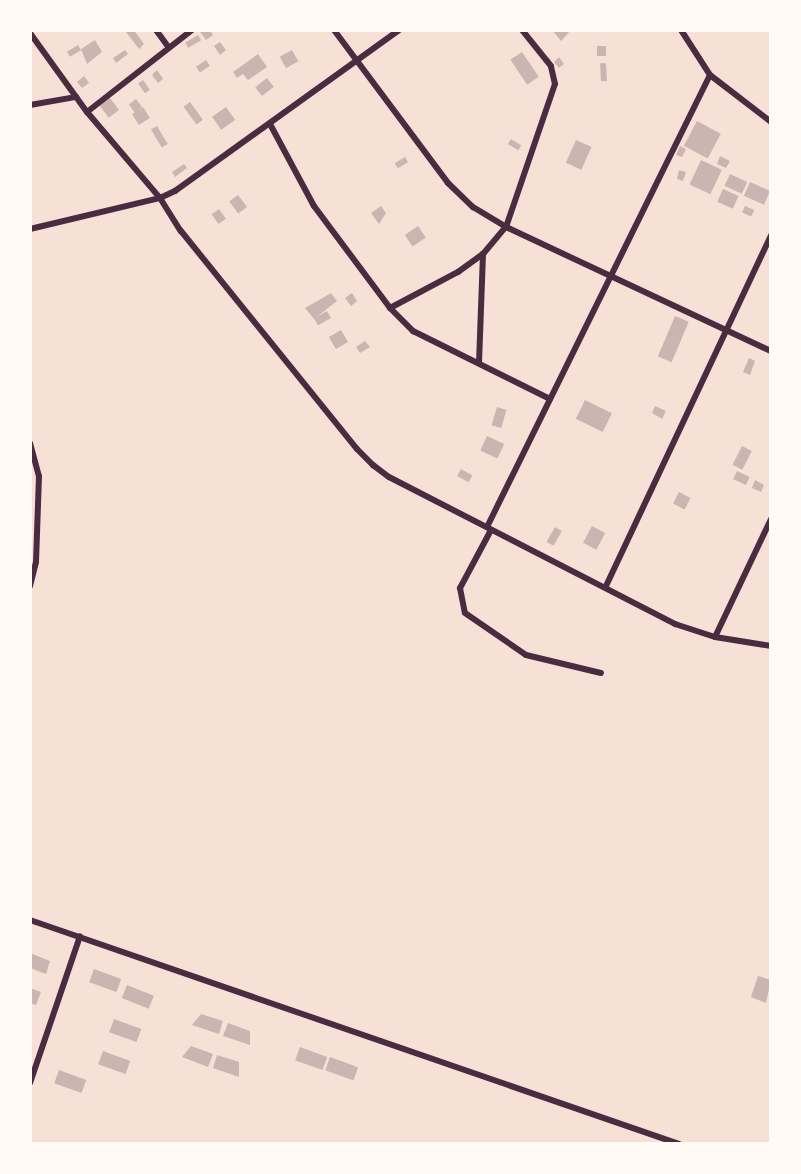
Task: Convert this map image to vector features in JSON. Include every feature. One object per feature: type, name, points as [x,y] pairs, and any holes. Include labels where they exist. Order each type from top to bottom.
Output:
[{"type":"street","points":[[156,30],[169,48]]},
{"type":"street","points":[[87,112],[192,30]]},
{"type":"street","points":[[334,30],[356,63],[448,183],[474,207],[506,227],[771,351]]},
{"type":"street","points":[[30,229],[160,198],[270,124],[399,30]]},
{"type":"street","points":[[390,308],[458,272],[483,254],[506,227],[555,84],[551,66],[522,30]]},
{"type":"street","points":[[681,30],[710,75],[771,122]]},
{"type":"street","points":[[30,33],[87,112],[160,198],[181,231],[357,449],[389,477],[606,586],[675,624],[715,637],[771,646]]},
{"type":"street","points":[[601,673],[526,655],[465,613],[460,588],[608,275],[710,75]]},
{"type":"street","points":[[30,105],[76,97]]},
{"type":"street","points":[[270,124],[314,206],[390,308],[413,331],[550,399]]},
{"type":"street","points":[[606,586],[724,329],[771,235]]},
{"type":"street","points":[[478,363],[483,254]]},
{"type":"street","points":[[30,443],[39,476],[36,562],[30,586]]},
{"type":"street","points":[[715,637],[771,519]]},
{"type":"street","points":[[30,920],[679,1144]]},
{"type":"street","points":[[30,1083],[80,936]]},
{"type":"building","points":[[134,30],[144,44],[139,49],[126,32]]},
{"type":"building","points":[[210,30],[213,35],[206,40],[200,32]]},
{"type":"building","points":[[554,30],[571,30],[561,41],[553,31]]},
{"type":"building","points":[[198,35],[201,40],[188,48],[185,43]]},
{"type":"building","points":[[95,40],[102,52],[87,64],[81,49]]},
{"type":"building","points":[[220,42],[226,50],[220,55],[214,46]]},
{"type":"building","points":[[78,45],[81,50],[70,57],[67,52]]},
{"type":"building","points":[[597,46],[606,46],[606,56],[597,56]]},
{"type":"building","points":[[125,50],[128,54],[116,63],[113,58]]},
{"type":"building","points":[[292,50],[298,61],[286,68],[280,57]]},
{"type":"building","points":[[522,52],[539,77],[527,85],[510,60]]},
{"type":"building","points":[[258,54],[267,67],[248,80],[243,74],[237,78],[233,72]]},
{"type":"building","points":[[559,57],[564,64],[559,68],[554,62]]},
{"type":"building","points":[[206,60],[210,66],[200,73],[196,67]]},
{"type":"building","points":[[600,63],[606,63],[607,81],[601,81]]},
{"type":"building","points":[[157,70],[163,79],[158,83],[152,75]]},
{"type":"building","points":[[84,76],[89,83],[82,88],[77,82]]},
{"type":"building","points":[[267,78],[274,87],[262,96],[255,87]]},
{"type":"building","points":[[143,80],[150,90],[145,93],[138,83]]},
{"type":"building","points":[[110,98],[119,110],[109,118],[100,106]]},
{"type":"building","points":[[136,99],[142,107],[135,112],[129,104]]},
{"type":"building","points":[[190,102],[203,120],[196,125],[184,107]]},
{"type":"building","points":[[143,107],[150,118],[139,125],[132,114]]},
{"type":"building","points":[[226,107],[235,120],[221,130],[212,117]]},
{"type":"building","points":[[697,121],[721,134],[708,158],[684,146]]},
{"type":"building","points":[[157,126],[168,144],[162,148],[151,130]]},
{"type":"building","points":[[511,139],[521,145],[518,150],[508,144]]},
{"type":"building","points":[[576,140],[592,147],[581,170],[566,163]]},
{"type":"building","points":[[680,146],[686,149],[682,157],[676,155]]},
{"type":"building","points":[[720,156],[730,161],[726,168],[717,164]]},
{"type":"building","points":[[405,157],[408,162],[398,168],[395,163]]},
{"type":"building","points":[[701,160],[722,170],[710,194],[690,184]]},
{"type":"building","points":[[184,164],[187,168],[175,177],[172,172]]},
{"type":"building","points":[[679,170],[686,172],[683,181],[677,179]]},
{"type":"building","points":[[730,174],[747,182],[742,194],[725,186]]},
{"type":"building","points":[[750,182],[770,191],[764,205],[744,196]]},
{"type":"building","points":[[723,189],[739,196],[733,209],[717,202]]},
{"type":"building","points":[[238,195],[247,207],[238,214],[229,202]]},
{"type":"building","points":[[381,206],[386,213],[379,224],[371,213]]},
{"type":"building","points":[[745,206],[754,210],[751,216],[742,212]]},
{"type":"building","points":[[219,209],[226,219],[219,224],[212,214]]},
{"type":"building","points":[[418,226],[426,238],[413,247],[405,235]]},
{"type":"building","points":[[331,293],[337,301],[314,319],[305,308]]},
{"type":"building","points":[[352,293],[357,301],[351,306],[345,298]]},
{"type":"building","points":[[327,311],[331,318],[318,325],[314,318]]},
{"type":"building","points":[[675,316],[689,322],[672,362],[658,357]]},
{"type":"building","points":[[341,330],[348,342],[336,349],[329,337]]},
{"type":"building","points":[[365,341],[370,347],[360,353],[356,347]]},
{"type":"building","points":[[749,358],[755,361],[750,375],[743,372]]},
{"type":"building","points":[[585,400],[612,413],[603,432],[576,419]]},
{"type":"building","points":[[655,406],[666,411],[662,419],[652,413]]},
{"type":"building","points":[[497,407],[507,410],[501,428],[491,425]]},
{"type":"building","points":[[487,436],[504,444],[497,459],[480,451]]},
{"type":"building","points":[[742,446],[752,451],[742,470],[732,465]]},
{"type":"building","points":[[461,469],[472,475],[468,482],[457,476]]},
{"type":"building","points":[[737,471],[750,477],[746,485],[733,479]]},
{"type":"building","points":[[755,480],[764,485],[761,492],[752,488]]},
{"type":"building","points":[[679,492],[691,498],[685,509],[673,504]]},
{"type":"building","points":[[592,526],[605,533],[596,550],[583,543]]},
{"type":"building","points":[[555,527],[562,531],[553,546],[546,542]]},
{"type":"building","points":[[30,953],[50,961],[46,974],[30,968]]},
{"type":"building","points":[[94,969],[121,979],[116,992],[89,982]]},
{"type":"building","points":[[758,976],[771,980],[766,1003],[751,997]]},
{"type":"building","points":[[127,985],[154,996],[149,1009],[122,998]]},
{"type":"building","points":[[30,988],[41,992],[36,1005],[30,1003]]},
{"type":"building","points":[[201,1014],[223,1021],[219,1034],[192,1025]]},
{"type":"building","points":[[114,1019],[141,1029],[136,1042],[109,1032]]},
{"type":"building","points":[[228,1023],[250,1031],[250,1045],[223,1036]]},
{"type":"building","points":[[191,1046],[213,1054],[208,1067],[182,1057]]},
{"type":"building","points":[[300,1047],[327,1057],[322,1070],[295,1060]]},
{"type":"building","points":[[103,1051],[130,1061],[125,1074],[98,1064]]},
{"type":"building","points":[[217,1055],[239,1062],[239,1077],[213,1068]]},
{"type":"building","points":[[330,1057],[358,1067],[353,1080],[325,1070]]},
{"type":"building","points":[[59,1070],[86,1080],[81,1093],[54,1083]]}]
